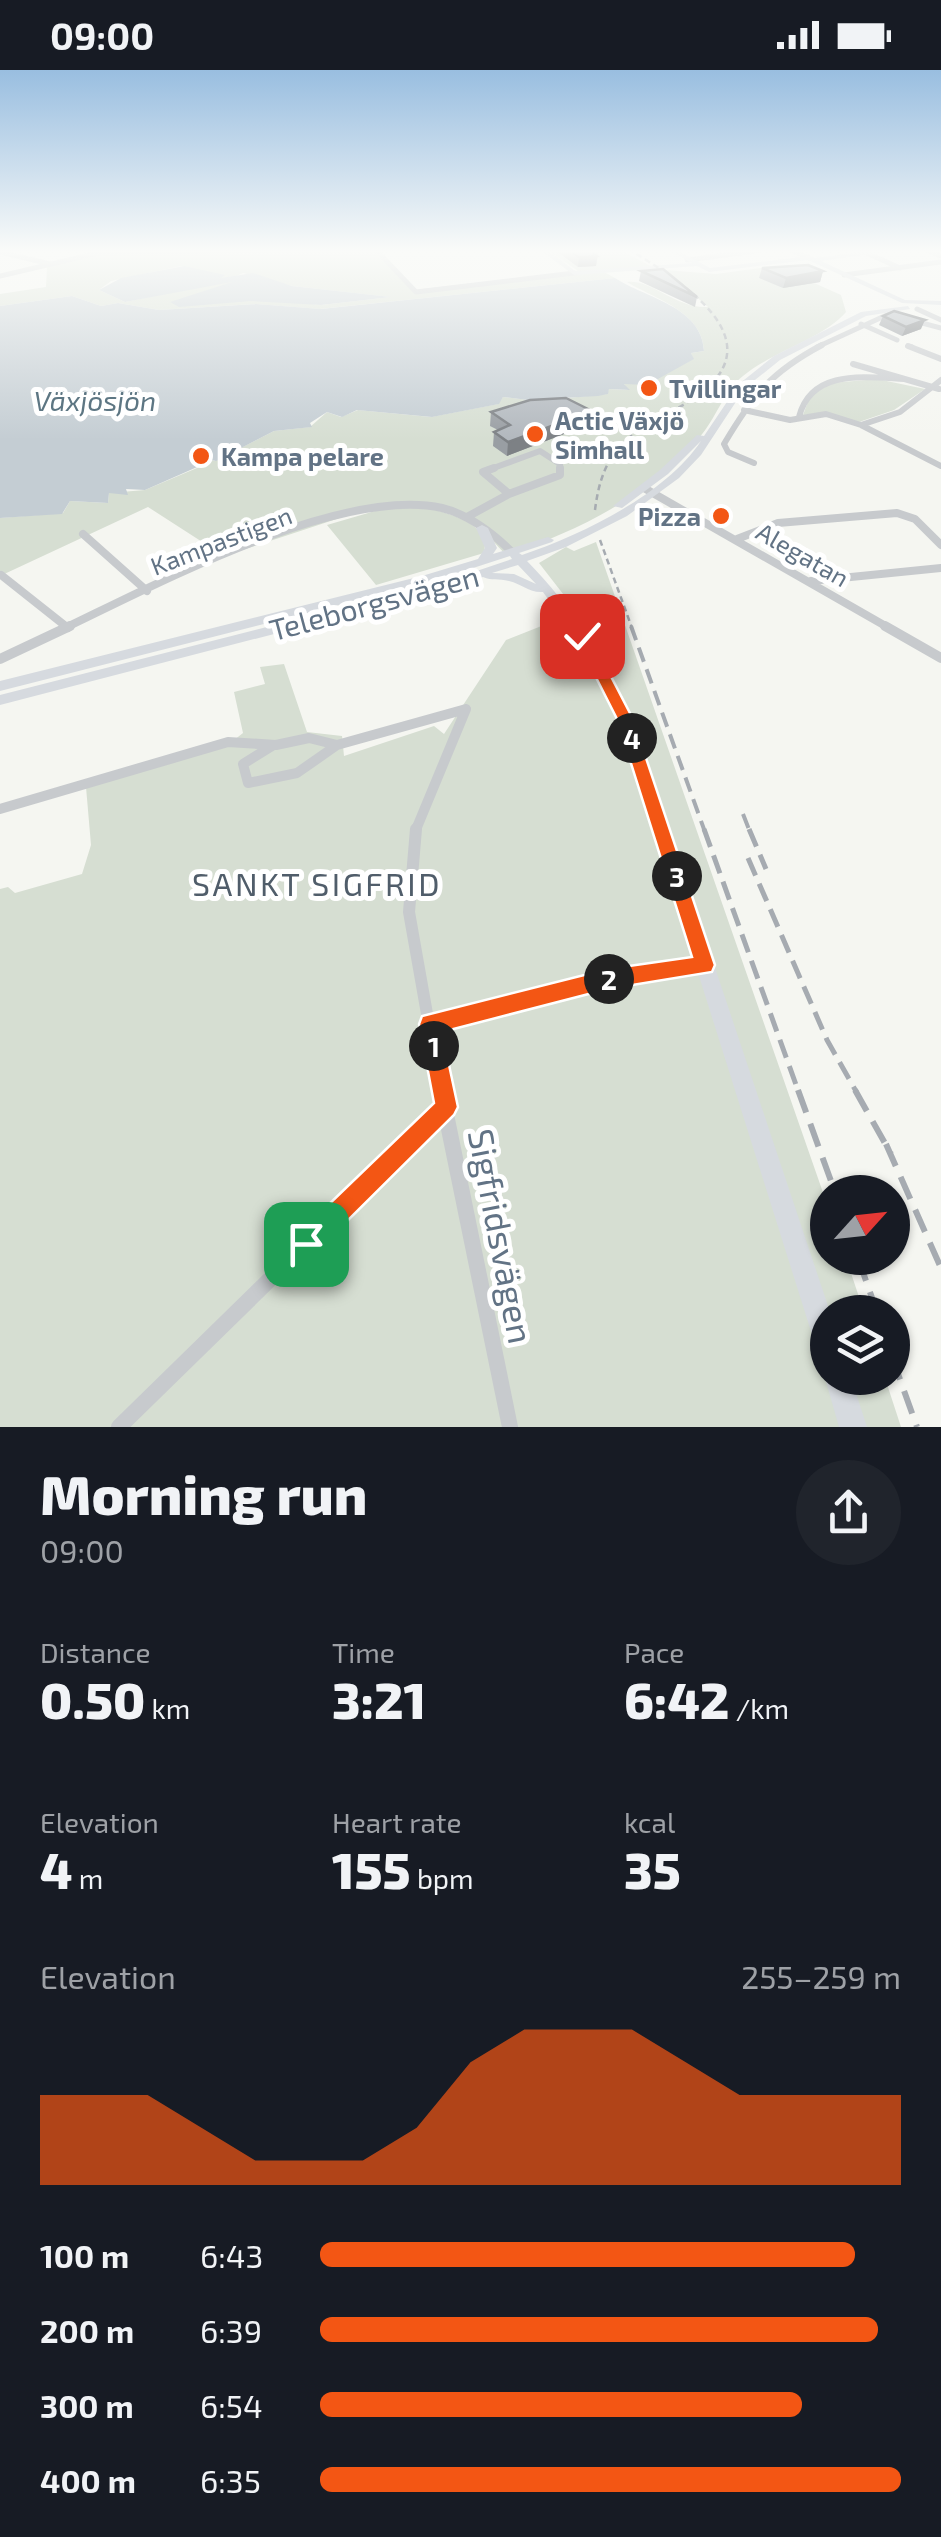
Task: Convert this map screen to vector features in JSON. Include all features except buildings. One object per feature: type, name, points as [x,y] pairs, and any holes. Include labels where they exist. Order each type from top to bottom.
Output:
[{"type":"main road","name":"Teleborgsvägen","points":[[0,686],[481,563],[547,552],[650,490],[698,454],[742,386],[777,358],[857,316],[872,313]]},
{"type":"main road","name":"Teleborgsvägen","points":[[0,700],[451,584],[514,558],[650,490]]},
{"type":"main road","points":[[479,526],[491,548],[481,563]]},
{"type":"main road","points":[[545,592],[537,567],[547,552]]},
{"type":"main road","points":[[514,558],[582,636],[625,719],[812,1295]]},
{"type":"main road","points":[[451,584],[502,576],[545,592]]},
{"type":"main road","points":[[843,1395],[852,1427]]},
{"type":"street","points":[[754,463],[723,447],[744,410],[782,367],[888,313]]},
{"type":"street","points":[[914,313],[941,324]]},
{"type":"street","points":[[914,313],[941,324]]},
{"type":"street","points":[[861,324],[897,340]]},
{"type":"street","points":[[908,346],[941,358]]},
{"type":"street","points":[[853,364],[938,389]]},
{"type":"street","points":[[799,417],[802,401],[822,384],[853,378],[904,379]]},
{"type":"street","points":[[861,425],[900,412],[938,389],[941,380]]},
{"type":"street","points":[[744,410],[786,420],[826,414],[861,425],[941,466]]},
{"type":"street","points":[[467,517],[509,494],[560,475],[560,464],[540,451],[483,472],[509,494]]},
{"type":"street","name":"Alegatan","points":[[650,490],[941,658]]},
{"type":"street","name":"Kampastigen","points":[[0,660],[230,553],[370,508],[425,505],[467,517],[514,558]]},
{"type":"street","points":[[737,538],[778,523],[897,513],[914,519],[941,545]]},
{"type":"street","points":[[83,534],[146,591]]},
{"type":"street","points":[[810,582],[941,568]]},
{"type":"street","points":[[2,575],[68,628]]},
{"type":"street","name":"Sigfridsvägen","points":[[337,745],[466,709],[416,829],[409,912],[510,1427]]},
{"type":"street","points":[[0,809],[228,742],[276,745],[308,738],[337,745],[317,767],[271,781],[248,783],[243,764],[276,745]]},
{"type":"street","points":[[430,1024],[608,979],[705,965]]},
{"type":"street","points":[[119,1427],[446,1107]]},
{"type":"shaded area","points":[[683,313],[845,313],[824,330],[743,376],[699,438],[658,477],[586,523],[533,545],[506,555],[468,521],[420,505],[472,525],[480,532],[484,553],[376,585],[327,525],[399,504],[370,508],[224,556],[148,507],[0,576],[0,518],[63,513],[70,501],[108,503],[109,493],[145,490],[204,465],[189,458],[209,452],[208,459],[215,461],[274,431],[310,427],[327,412],[341,417],[358,410],[431,417],[498,404],[503,397],[538,401],[607,394],[609,389],[628,390],[624,384],[647,384],[693,359],[691,353],[704,351],[702,338]]},
{"type":"shaded area","points":[[877,379],[925,389],[894,410],[859,422],[828,413],[803,415],[810,396],[831,383]]},
{"type":"shaded area","points":[[596,542],[817,1175],[810,1175],[810,1275],[852,1275],[858,1295],[810,1295],[810,1395],[891,1395],[901,1427],[0,1427],[0,889],[8,887],[15,893],[82,874],[91,845],[86,787],[229,744],[243,733],[234,692],[265,684],[260,667],[284,664],[307,732],[342,736],[344,756],[434,726],[444,734],[506,640],[544,625],[584,621],[539,563],[566,547],[574,551]]},
{"type":"water","name":"Växjösjön","points":[[0,313],[683,313],[701,336],[704,351],[691,353],[694,359],[647,385],[624,384],[630,390],[609,389],[608,394],[598,396],[528,400],[503,397],[499,404],[432,417],[357,410],[342,417],[327,412],[310,423],[312,427],[274,431],[216,461],[207,459],[209,452],[197,452],[189,458],[204,464],[145,490],[126,489],[128,495],[109,493],[108,503],[70,501],[62,514],[0,518]]},
{"type":"railway","points":[[595,510],[603,476],[620,446],[698,395],[719,374],[727,353],[724,332],[712,313]]},
{"type":"railway","points":[[600,540],[632,628]]},
{"type":"railway","points":[[631,626],[705,832]]},
{"type":"railway","points":[[743,814],[750,832]]},
{"type":"railway","points":[[704,829],[799,1093]]},
{"type":"railway","points":[[749,829],[766,869]]},
{"type":"railway","points":[[748,858],[827,1040],[857,1093]]},
{"type":"railway","points":[[798,1090],[829,1175]]},
{"type":"railway","points":[[855,1090],[888,1149]]},
{"type":"railway","points":[[886,1144],[888,1149]]},
{"type":"railway","points":[[888,1149],[891,1154]]},
{"type":"railway","points":[[888,1149],[941,1268]]},
{"type":"railway","points":[[864,1275],[871,1295]]},
{"type":"railway","points":[[906,1395],[917,1427]]},
{"type":"place","name":"Tvillingar","points":[[649,388]]},
{"type":"place","name":"Actic Växjö Simhall","points":[[535,434]]},
{"type":"place","name":"Kampa pelare","points":[[201,456]]},
{"type":"place","name":"Pizza","points":[[721,516]]},
{"type":"district","name":"SANKT SIGFRID","points":[[317,883]]},
{"type":"route","points":[[306,1244],[446,1107],[430,1024],[608,979],[705,965],[625,719],[582,636]]}]
